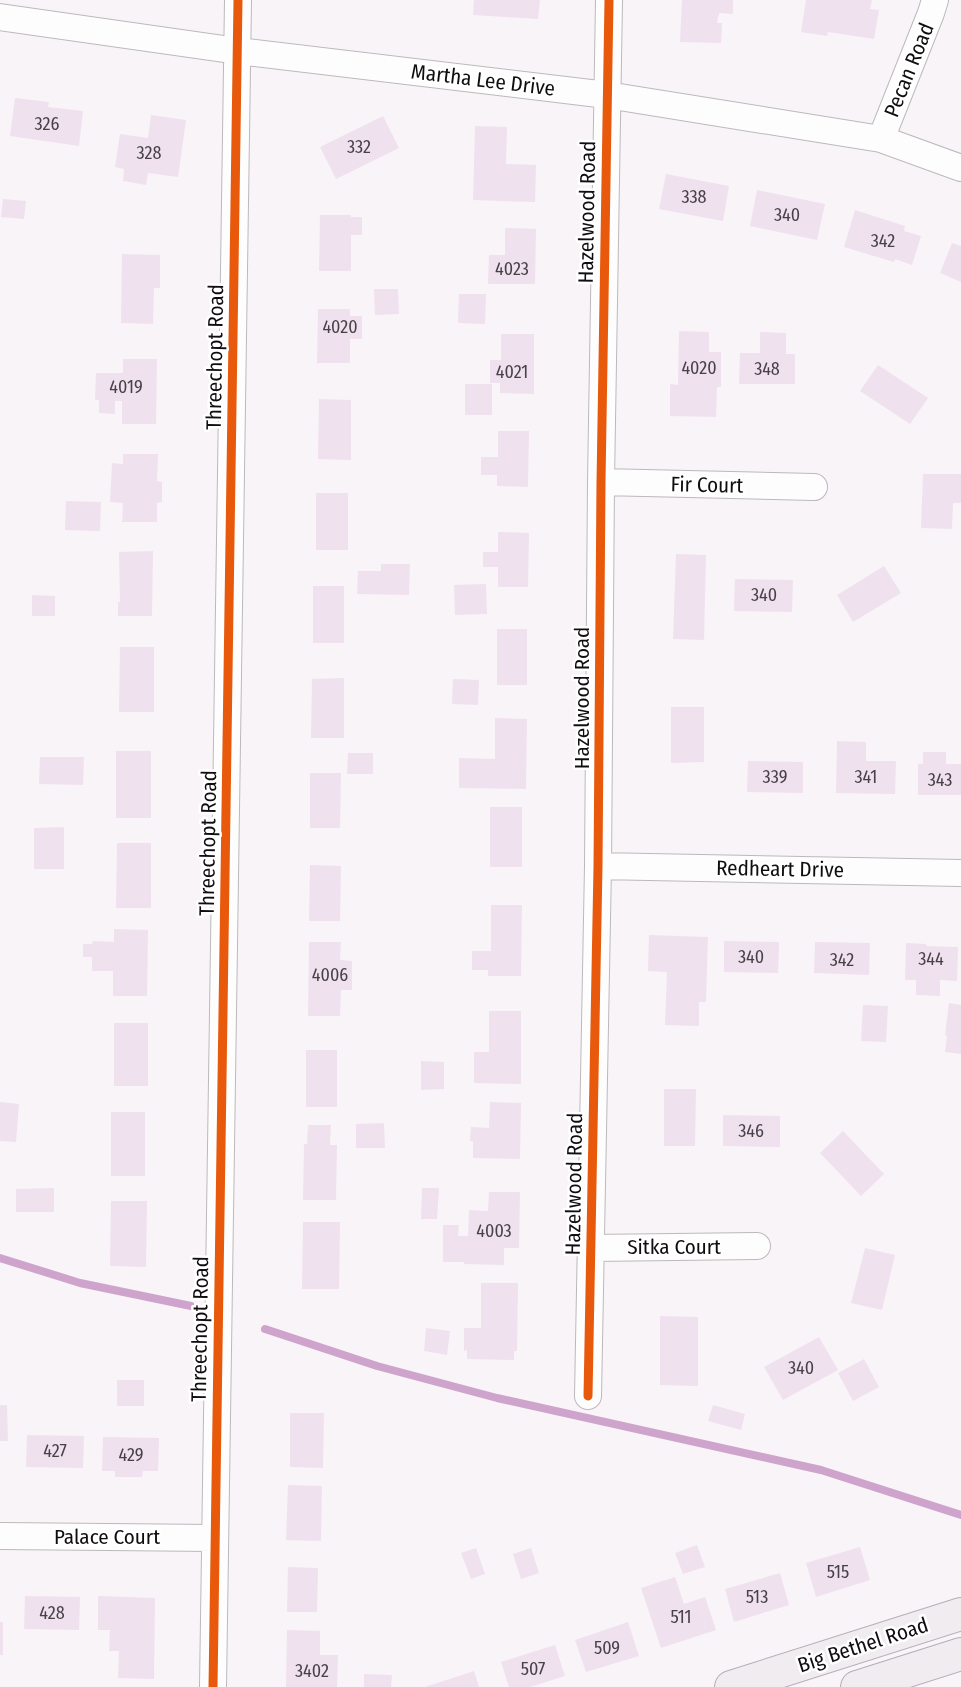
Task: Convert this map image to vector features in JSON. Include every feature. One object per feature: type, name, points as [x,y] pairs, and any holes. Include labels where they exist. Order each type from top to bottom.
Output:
[{"type":"main road","name":"Big Bethel Road","points":[[732,1687],[961,1614]]},
{"type":"main road","name":"Big Bethel Road","points":[[857,1687],[961,1654]]},
{"type":"street","name":"Threechopt Road","points":[[213,1687],[238,0]]},
{"type":"street","name":"Hazelwood Road","points":[[588,1396],[598,866],[601,482],[609,0]]},
{"type":"street","name":"Pecan Road","points":[[881,139],[935,0]]},
{"type":"street","name":"Martha Lee Drive","points":[[0,17],[238,51],[607,95],[881,139],[961,168]]},
{"type":"street","name":"Fir Court","points":[[601,482],[814,487]]},
{"type":"street","name":"Redheart Drive","points":[[598,866],[961,873]]},
{"type":"street","name":"Sitka Court","points":[[591,1248],[757,1246]]},
{"type":"street","name":"Palace Court","points":[[0,1536],[215,1538]]},
{"type":"building","points":[[474,0],[540,0],[538,19],[473,15]]},
{"type":"building","points":[[682,0],[733,0],[733,14],[719,13],[718,16],[717,23],[722,23],[721,43],[680,42]]},
{"type":"building","points":[[806,0],[872,0],[870,9],[879,10],[874,39],[828,32],[827,36],[801,32]]},
{"type":"building","points":[[15,98],[49,102],[48,107],[83,111],[79,146],[10,136]]},
{"type":"building","points":[[151,115],[186,120],[178,177],[148,173],[146,185],[123,181],[124,169],[115,167],[120,134],[148,138]]},
{"type":"building","points":[[383,116],[399,148],[336,179],[320,147]]},
{"type":"building","points":[[475,126],[507,127],[506,164],[536,165],[535,202],[473,200]]},
{"type":"building","points":[[666,174],[729,186],[723,221],[659,209]]},
{"type":"building","points":[[757,190],[825,204],[817,240],[750,226]]},
{"type":"building","points":[[3,199],[26,201],[24,219],[1,217]]},
{"type":"building","points":[[855,210],[905,226],[904,231],[921,236],[912,265],[844,247]]},
{"type":"building","points":[[320,215],[362,217],[362,235],[351,235],[351,271],[319,271]]},
{"type":"building","points":[[505,228],[536,229],[535,284],[488,284],[489,255],[505,255]]},
{"type":"building","points":[[952,243],[961,246],[961,282],[940,273]]},
{"type":"building","points":[[122,254],[160,255],[160,288],[154,288],[153,324],[121,323]]},
{"type":"building","points":[[374,289],[398,289],[399,314],[375,315]]},
{"type":"building","points":[[459,294],[486,294],[485,324],[458,323]]},
{"type":"building","points":[[318,309],[350,309],[350,316],[362,316],[362,339],[350,339],[350,363],[317,363]]},
{"type":"building","points":[[679,331],[709,332],[709,352],[721,352],[721,387],[717,387],[716,417],[670,416],[670,384],[678,385]]},
{"type":"building","points":[[760,332],[786,333],[786,354],[795,354],[795,384],[739,384],[740,353],[760,353]]},
{"type":"building","points":[[501,334],[534,334],[534,394],[500,393],[500,383],[490,383],[490,360],[501,360]]},
{"type":"building","points":[[123,359],[157,359],[156,424],[122,424],[122,401],[115,401],[115,414],[99,413],[99,400],[95,400],[96,373],[123,373]]},
{"type":"building","points":[[878,365],[928,398],[910,424],[860,391]]},
{"type":"building","points":[[465,384],[492,384],[492,415],[465,415]]},
{"type":"building","points":[[319,399],[351,400],[351,460],[318,459]]},
{"type":"building","points":[[498,431],[529,431],[528,487],[497,486],[497,475],[481,475],[481,457],[498,457]]},
{"type":"building","points":[[123,454],[158,454],[157,481],[162,482],[162,502],[157,503],[157,522],[122,522],[123,503],[110,502],[112,463],[123,464]]},
{"type":"building","points":[[923,474],[961,474],[961,503],[953,503],[952,529],[921,528]]},
{"type":"building","points":[[316,493],[348,493],[348,550],[316,550]]},
{"type":"building","points":[[66,501],[101,502],[100,531],[65,530]]},
{"type":"building","points":[[498,532],[529,533],[528,587],[498,587],[498,567],[483,567],[483,552],[498,552]]},
{"type":"building","points":[[153,551],[152,616],[118,616],[119,552]]},
{"type":"building","points":[[676,554],[706,555],[704,640],[673,639]]},
{"type":"building","points":[[381,564],[410,564],[409,595],[357,594],[358,571],[381,571]]},
{"type":"building","points":[[884,566],[901,593],[853,622],[837,595]]},
{"type":"building","points":[[735,579],[793,580],[792,612],[734,611]]},
{"type":"building","points":[[486,584],[487,614],[455,615],[454,585]]},
{"type":"building","points":[[313,586],[344,586],[344,643],[313,643]]},
{"type":"building","points":[[32,595],[55,596],[55,616],[32,616]]},
{"type":"building","points":[[497,629],[527,629],[527,685],[497,685]]},
{"type":"building","points":[[120,647],[154,647],[154,712],[119,712]]},
{"type":"building","points":[[344,678],[344,738],[311,738],[312,679]]},
{"type":"building","points":[[453,679],[479,680],[478,705],[452,704]]},
{"type":"building","points":[[671,707],[704,707],[704,762],[671,763]]},
{"type":"building","points":[[495,718],[527,719],[526,789],[459,788],[459,758],[495,759]]},
{"type":"building","points":[[837,741],[866,742],[866,761],[896,761],[895,794],[836,793]]},
{"type":"building","points":[[116,751],[151,751],[151,818],[116,818]]},
{"type":"building","points":[[923,752],[946,752],[946,764],[961,764],[961,795],[918,795],[918,764],[923,764]]},
{"type":"building","points":[[348,753],[373,753],[373,774],[347,774]]},
{"type":"building","points":[[40,757],[84,757],[83,785],[39,784]]},
{"type":"building","points":[[748,761],[803,762],[803,793],[747,792]]},
{"type":"building","points":[[310,773],[341,773],[340,828],[310,828]]},
{"type":"building","points":[[490,807],[522,807],[522,867],[490,867]]},
{"type":"building","points":[[64,827],[64,869],[34,869],[34,828]]},
{"type":"building","points":[[117,843],[151,843],[151,908],[116,908]]},
{"type":"building","points":[[310,865],[341,866],[340,921],[309,921]]},
{"type":"building","points":[[491,905],[522,905],[521,976],[488,976],[488,970],[472,970],[472,951],[491,951]]},
{"type":"building","points":[[114,929],[148,930],[147,996],[113,996],[113,971],[92,971],[92,957],[83,957],[83,944],[92,944],[93,941],[114,942]]},
{"type":"building","points":[[649,935],[708,937],[706,1002],[699,1002],[699,1026],[665,1025],[667,972],[648,971]]},
{"type":"building","points":[[724,941],[779,942],[778,973],[724,972]]},
{"type":"building","points":[[309,942],[341,942],[340,960],[352,961],[352,990],[341,990],[340,1016],[308,1016]]},
{"type":"building","points":[[815,942],[870,943],[869,975],[814,973]]},
{"type":"building","points":[[906,943],[958,947],[957,981],[940,980],[940,996],[916,995],[916,980],[905,980]]},
{"type":"building","points":[[949,1003],[961,1005],[961,1054],[945,1052]]},
{"type":"building","points":[[863,1005],[888,1006],[886,1042],[861,1041]]},
{"type":"building","points":[[489,1011],[521,1011],[521,1084],[474,1083],[474,1052],[489,1052]]},
{"type":"building","points":[[114,1023],[148,1023],[148,1086],[114,1086]]},
{"type":"building","points":[[306,1050],[337,1050],[337,1107],[306,1107]]},
{"type":"building","points":[[421,1061],[444,1062],[444,1089],[421,1090]]},
{"type":"building","points":[[664,1089],[696,1089],[695,1146],[664,1146]]},
{"type":"building","points":[[0,1102],[19,1104],[16,1142],[0,1141]]},
{"type":"building","points":[[490,1102],[521,1103],[520,1159],[473,1158],[473,1141],[470,1141],[471,1127],[489,1128]]},
{"type":"building","points":[[111,1112],[145,1112],[145,1176],[111,1176]]},
{"type":"building","points":[[723,1115],[780,1116],[780,1147],[723,1146]]},
{"type":"building","points":[[384,1123],[385,1148],[356,1148],[356,1124]]},
{"type":"building","points":[[308,1125],[331,1125],[330,1145],[337,1145],[336,1200],[303,1200],[304,1144],[307,1144]]},
{"type":"building","points":[[843,1131],[884,1174],[861,1196],[820,1153]]},
{"type":"building","points":[[54,1188],[54,1212],[16,1212],[16,1189]]},
{"type":"building","points":[[422,1188],[439,1188],[437,1219],[421,1219]]},
{"type":"building","points":[[489,1192],[520,1192],[519,1248],[504,1248],[504,1265],[443,1262],[443,1225],[459,1225],[458,1236],[468,1236],[469,1210],[488,1211]]},
{"type":"building","points":[[111,1201],[147,1201],[146,1267],[110,1266]]},
{"type":"building","points":[[303,1222],[340,1222],[339,1289],[302,1289]]},
{"type":"building","points":[[865,1248],[895,1255],[882,1310],[851,1303]]},
{"type":"building","points":[[481,1283],[518,1283],[517,1351],[514,1351],[514,1360],[467,1359],[467,1350],[464,1351],[464,1328],[481,1328]]},
{"type":"building","points":[[660,1316],[698,1317],[698,1386],[660,1385]]},
{"type":"building","points":[[426,1328],[450,1331],[447,1355],[424,1351]]},
{"type":"building","points":[[819,1337],[838,1370],[783,1400],[764,1367]]},
{"type":"building","points":[[864,1359],[879,1387],[853,1401],[838,1373]]},
{"type":"building","points":[[117,1380],[144,1380],[144,1406],[117,1406]]},
{"type":"building","points":[[0,1405],[7,1405],[8,1441],[0,1441]]},
{"type":"building","points":[[713,1405],[745,1414],[741,1430],[708,1421]]},
{"type":"building","points":[[290,1413],[324,1413],[323,1468],[290,1467]]},
{"type":"building","points":[[27,1435],[84,1436],[83,1468],[26,1467]]},
{"type":"building","points":[[103,1437],[159,1438],[158,1471],[143,1471],[142,1477],[115,1477],[115,1471],[102,1471]]},
{"type":"building","points":[[288,1485],[322,1486],[321,1541],[286,1540]]},
{"type":"building","points":[[697,1545],[705,1567],[683,1574],[675,1553]]},
{"type":"building","points":[[860,1547],[870,1580],[816,1597],[806,1563]]},
{"type":"building","points":[[476,1548],[485,1574],[471,1579],[461,1553]]},
{"type":"building","points":[[531,1548],[539,1573],[521,1579],[513,1554]]},
{"type":"building","points":[[288,1567],[318,1568],[317,1612],[287,1612]]},
{"type":"building","points":[[780,1573],[789,1605],[734,1622],[725,1589]]},
{"type":"building","points":[[675,1577],[684,1604],[705,1597],[716,1630],[661,1648],[641,1588]]},
{"type":"building","points":[[25,1596],[80,1597],[79,1630],[24,1629]]},
{"type":"building","points":[[98,1596],[155,1598],[154,1679],[118,1678],[119,1651],[109,1651],[110,1630],[98,1630]]},
{"type":"building","points":[[0,1622],[3,1622],[3,1655],[0,1655]]},
{"type":"building","points":[[628,1622],[639,1656],[586,1672],[575,1640]]},
{"type":"building","points":[[287,1630],[320,1631],[320,1655],[338,1655],[337,1687],[286,1687]]},
{"type":"building","points":[[555,1645],[565,1676],[530,1687],[509,1687],[501,1662]]},
{"type":"building","points":[[474,1671],[479,1687],[425,1687]]},
{"type":"building","points":[[364,1674],[392,1675],[391,1687],[364,1687]]},
{"type":"waterway","points":[[0,1258],[80,1283],[191,1306]]},
{"type":"waterway","points":[[265,1329],[377,1366],[497,1398],[821,1470],[961,1515]]},
{"type":"cycle path","points":[[213,1687],[238,0]]},
{"type":"cycle path","points":[[588,1396],[598,866],[601,482],[609,0]]}]
